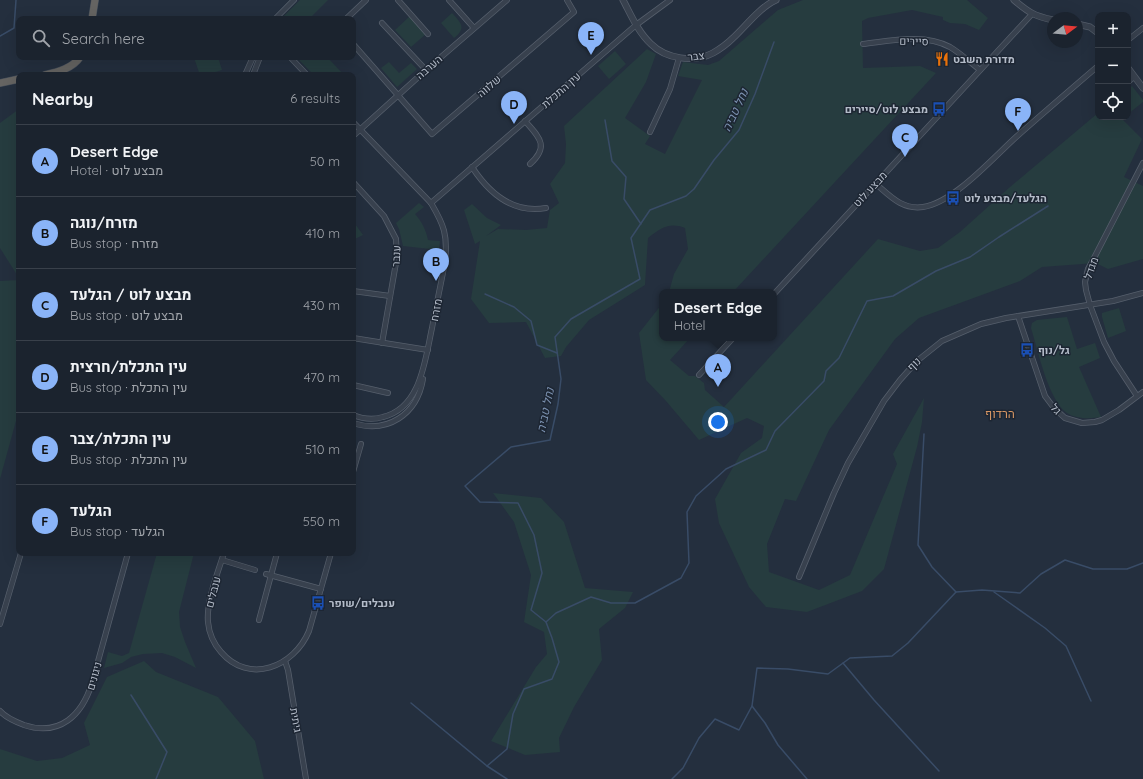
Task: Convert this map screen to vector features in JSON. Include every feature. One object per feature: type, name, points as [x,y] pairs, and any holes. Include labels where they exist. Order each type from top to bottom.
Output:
[{"type":"highway","points":[[92,16],[95,0]]},
{"type":"highway","points":[[59,72],[71,66],[78,60]]},
{"type":"highway","points":[[0,83],[16,80]]},
{"type":"street","points":[[278,16],[294,0]]},
{"type":"street","points":[[349,16],[366,0]]},
{"type":"street","points":[[398,0],[428,34]]},
{"type":"street","points":[[449,0],[474,28]]},
{"type":"street","name":"הערבה","points":[[356,133],[507,0]]},
{"type":"street","name":"שלווה","points":[[398,95],[432,134],[574,12],[567,0]]},
{"type":"street","name":"צבר","points":[[623,0],[636,25],[650,44],[658,50],[679,58],[697,58],[714,53],[732,39],[774,0]]},
{"type":"street","name":"עין התכלת","points":[[431,203],[636,25],[670,0]]},
{"type":"street","points":[[1014,0],[1032,14],[1047,18]]},
{"type":"street","name":"מבצע לוט","points":[[777,291],[1032,14]]},
{"type":"street","points":[[382,23],[426,70]]},
{"type":"street","points":[[1083,25],[1090,27],[1095,31]]},
{"type":"street","points":[[1131,38],[1143,28]]},
{"type":"street","name":"סיירים","points":[[863,44],[909,39],[938,42],[949,47],[980,70]]},
{"type":"street","points":[[356,47],[398,95]]},
{"type":"street","points":[[650,132],[670,89],[679,58]]},
{"type":"street","points":[[246,72],[252,60]]},
{"type":"street","points":[[255,72],[259,60]]},
{"type":"street","points":[[293,60],[304,72]]},
{"type":"street","points":[[876,184],[899,204],[922,207],[939,202],[959,189],[1095,69]]},
{"type":"street","points":[[1131,72],[1143,88]]},
{"type":"street","points":[[525,121],[538,135],[541,144],[539,155],[530,164]]},
{"type":"street","name":"מזרח","points":[[356,125],[431,203],[444,228],[447,249],[422,382],[418,393],[402,417],[387,424],[376,426],[364,426],[356,424]]},
{"type":"street","name":"מגדל","points":[[1137,396],[1114,361],[1104,342],[1090,305],[1086,290],[1086,282],[1088,269],[1143,163]]},
{"type":"street","points":[[472,167],[486,186],[506,202],[521,208],[546,208]]},
{"type":"street","name":"ענבר","points":[[356,185],[390,224],[396,239],[397,257],[382,343]]},
{"type":"street","points":[[356,290],[390,296]]},
{"type":"street","name":"נוף","points":[[799,577],[827,508],[843,474],[873,419],[900,380],[917,360],[942,342],[981,324],[1018,316],[1090,305],[1143,293]]},
{"type":"street","name":"גל","points":[[1018,316],[1045,396],[1054,408],[1065,418],[1082,423],[1102,420],[1119,410],[1143,392]]},
{"type":"street","points":[[356,339],[428,350]]},
{"type":"street","points":[[699,375],[730,341]]},
{"type":"street","name":"מזרח","points":[[356,416],[365,418],[379,418],[392,415],[403,408],[414,394],[419,383],[428,350]]},
{"type":"street","points":[[356,386],[388,393]]},
{"type":"street","points":[[356,452],[361,444]]},
{"type":"street","points":[[0,624],[20,556]]},
{"type":"street","name":"ניגונים","points":[[0,711],[11,719],[22,724],[45,729],[57,726],[75,716],[85,701],[92,683],[127,556]]},
{"type":"street","name":"ענבלים","points":[[223,556],[208,614],[209,630],[214,644],[229,660],[241,668],[254,670],[269,668],[285,661],[295,653],[306,638],[330,556]]},
{"type":"street","points":[[259,620],[269,574],[276,556]]},
{"type":"street","points":[[222,560],[255,570]]},
{"type":"street","points":[[269,574],[321,589]]},
{"type":"street","name":"גיתית","points":[[285,661],[288,670],[306,779]]},
{"type":"green space","points":[[300,0],[328,0],[312,16],[284,16]]},
{"type":"green space","points":[[803,0],[967,0],[988,18],[979,30],[965,24],[950,23],[943,20],[943,17],[912,10],[868,18],[862,21],[863,68],[920,66],[936,73],[736,289],[670,289],[674,274],[688,249],[685,228],[670,226],[657,231],[648,238],[645,285],[589,320],[566,347],[561,356],[545,358],[526,322],[489,323],[471,299],[480,241],[475,244],[464,210],[472,204],[487,218],[501,225],[486,236],[498,229],[526,230],[547,228],[550,210],[559,203],[550,184],[565,163],[566,144],[564,126],[647,49],[656,54],[646,82],[625,118],[650,136],[645,144],[665,154],[702,80],[678,76],[683,62],[708,65],[719,61],[778,10]]},
{"type":"green space","points":[[452,13],[461,26],[460,31],[454,38],[441,23]]},
{"type":"green space","points":[[410,16],[426,34],[411,47],[395,30]]},
{"type":"green space","points":[[615,51],[626,64],[609,79],[598,66]]},
{"type":"green space","points":[[195,60],[219,60],[222,70],[216,72],[199,72]]},
{"type":"green space","points":[[299,60],[330,60],[341,72],[311,72]]},
{"type":"green space","points":[[389,62],[399,73],[411,63],[417,69],[397,87],[381,68]]},
{"type":"green space","points":[[1132,86],[1143,102],[1131,112]]},
{"type":"green space","points":[[16,111],[16,273],[0,248],[0,123]]},
{"type":"green space","points":[[1095,116],[1095,120],[1123,120],[1142,139],[1124,177],[1143,186],[1143,259],[1108,269],[1096,263],[1042,267],[1020,281],[919,318],[895,339],[829,430],[796,501],[785,499],[767,544],[769,572],[819,590],[850,575],[897,464],[893,454],[924,398],[922,422],[917,447],[884,569],[862,591],[807,612],[766,607],[749,587],[719,523],[715,499],[741,453],[762,438],[764,426],[747,418],[699,440],[646,380],[639,333],[659,308],[659,341],[687,341],[670,360],[689,376],[695,376],[704,383],[705,390],[724,407],[878,239],[920,251],[938,248],[960,232],[1010,187]]},
{"type":"green space","points":[[419,203],[424,207],[415,214],[423,226],[428,240],[440,241],[439,250],[403,246],[396,223]]},
{"type":"green space","points":[[356,225],[363,235],[356,238]]},
{"type":"green space","points":[[16,280],[16,421],[0,479],[0,281]]},
{"type":"green space","points":[[1119,308],[1126,331],[1108,338],[1102,313]]},
{"type":"green space","points":[[1067,317],[1077,349],[1095,343],[1100,358],[1079,367],[1101,417],[1083,418],[1067,413],[1060,407],[1054,397],[1044,374],[1031,328],[1032,323],[1037,320]]},
{"type":"green space","points":[[493,493],[541,498],[564,522],[585,588],[633,592],[625,608],[599,629],[602,660],[574,707],[559,738],[560,752],[525,755],[491,741],[536,667],[547,654],[544,632],[524,622],[531,575],[514,522]]},
{"type":"green space","points":[[156,556],[193,556],[179,612],[180,627],[196,668],[175,657],[162,653],[143,654],[131,657],[122,663],[104,668],[108,652],[122,656],[129,653]]},
{"type":"green space","points":[[144,661],[156,672],[218,697],[255,741],[264,779],[0,779],[0,749],[37,761],[62,758],[90,745],[84,723],[107,677]]},
{"type":"waterway","points":[[0,36],[14,28],[16,0]]},
{"type":"waterway","name":"נחל טביה","points":[[507,779],[487,766],[507,749],[513,714],[524,689],[552,679],[559,662],[546,622],[531,610],[542,573],[534,535],[518,503],[480,502],[465,486],[511,447],[550,440],[558,404],[561,379],[555,337],[571,319],[640,279],[631,238],[650,210],[686,196],[694,189],[714,160],[739,130],[755,94],[774,42]]},
{"type":"waterway","points":[[605,120],[612,161],[626,177],[624,199],[641,224]]},
{"type":"waterway","points":[[546,622],[556,613],[591,597],[611,603],[635,603],[681,578],[689,563],[687,512],[696,496],[726,469],[766,450],[775,431],[824,381],[826,371],[839,358],[867,301],[893,296],[936,271],[970,257],[1048,206]]},
{"type":"waterway","points":[[485,294],[514,307],[531,321],[537,345],[557,353]]},
{"type":"waterway","points":[[924,434],[918,545],[932,567],[956,592]]},
{"type":"waterway","points":[[672,779],[683,768],[699,738],[715,719],[739,730],[752,706],[757,668],[788,669],[828,674],[850,658],[892,656],[908,643],[956,592],[982,590],[1020,593],[1041,574],[1065,560],[1093,569],[1127,569],[1143,563]]},
{"type":"waterway","points":[[994,592],[1045,628],[1066,646],[1091,701]]},
{"type":"waterway","points":[[843,663],[874,700],[939,771]]},
{"type":"waterway","points":[[131,695],[167,752],[156,779]]},
{"type":"waterway","points":[[411,703],[487,766]]},
{"type":"waterway","points":[[752,706],[765,723],[778,745],[807,779]]},
{"type":"place","name":"עין התכלת/צבר","points":[[591,55]]},
{"type":"place","name":"מדורת השבט","points":[[942,59]]},
{"type":"place","name":"מבצע לוט/סיירים","points":[[939,109]]},
{"type":"place","name":"עין התכלת/חרצית","points":[[514,124]]},
{"type":"place","name":"הגלעד","points":[[1018,131]]},
{"type":"place","name":"מבצע לוט / הגלעד","points":[[905,157]]},
{"type":"place","name":"הגלעד/מבצע לוט","points":[[953,198]]},
{"type":"place","name":"מזרח/נוגה","points":[[436,281]]},
{"type":"place","name":"גל/נוף","points":[[1027,350]]},
{"type":"place","name":"Desert Edge","points":[[718,387]]},
{"type":"place","name":"ענבלים/שופר","points":[[318,603]]},
{"type":"district","name":"הרדוף","points":[[1000,413]]}]
